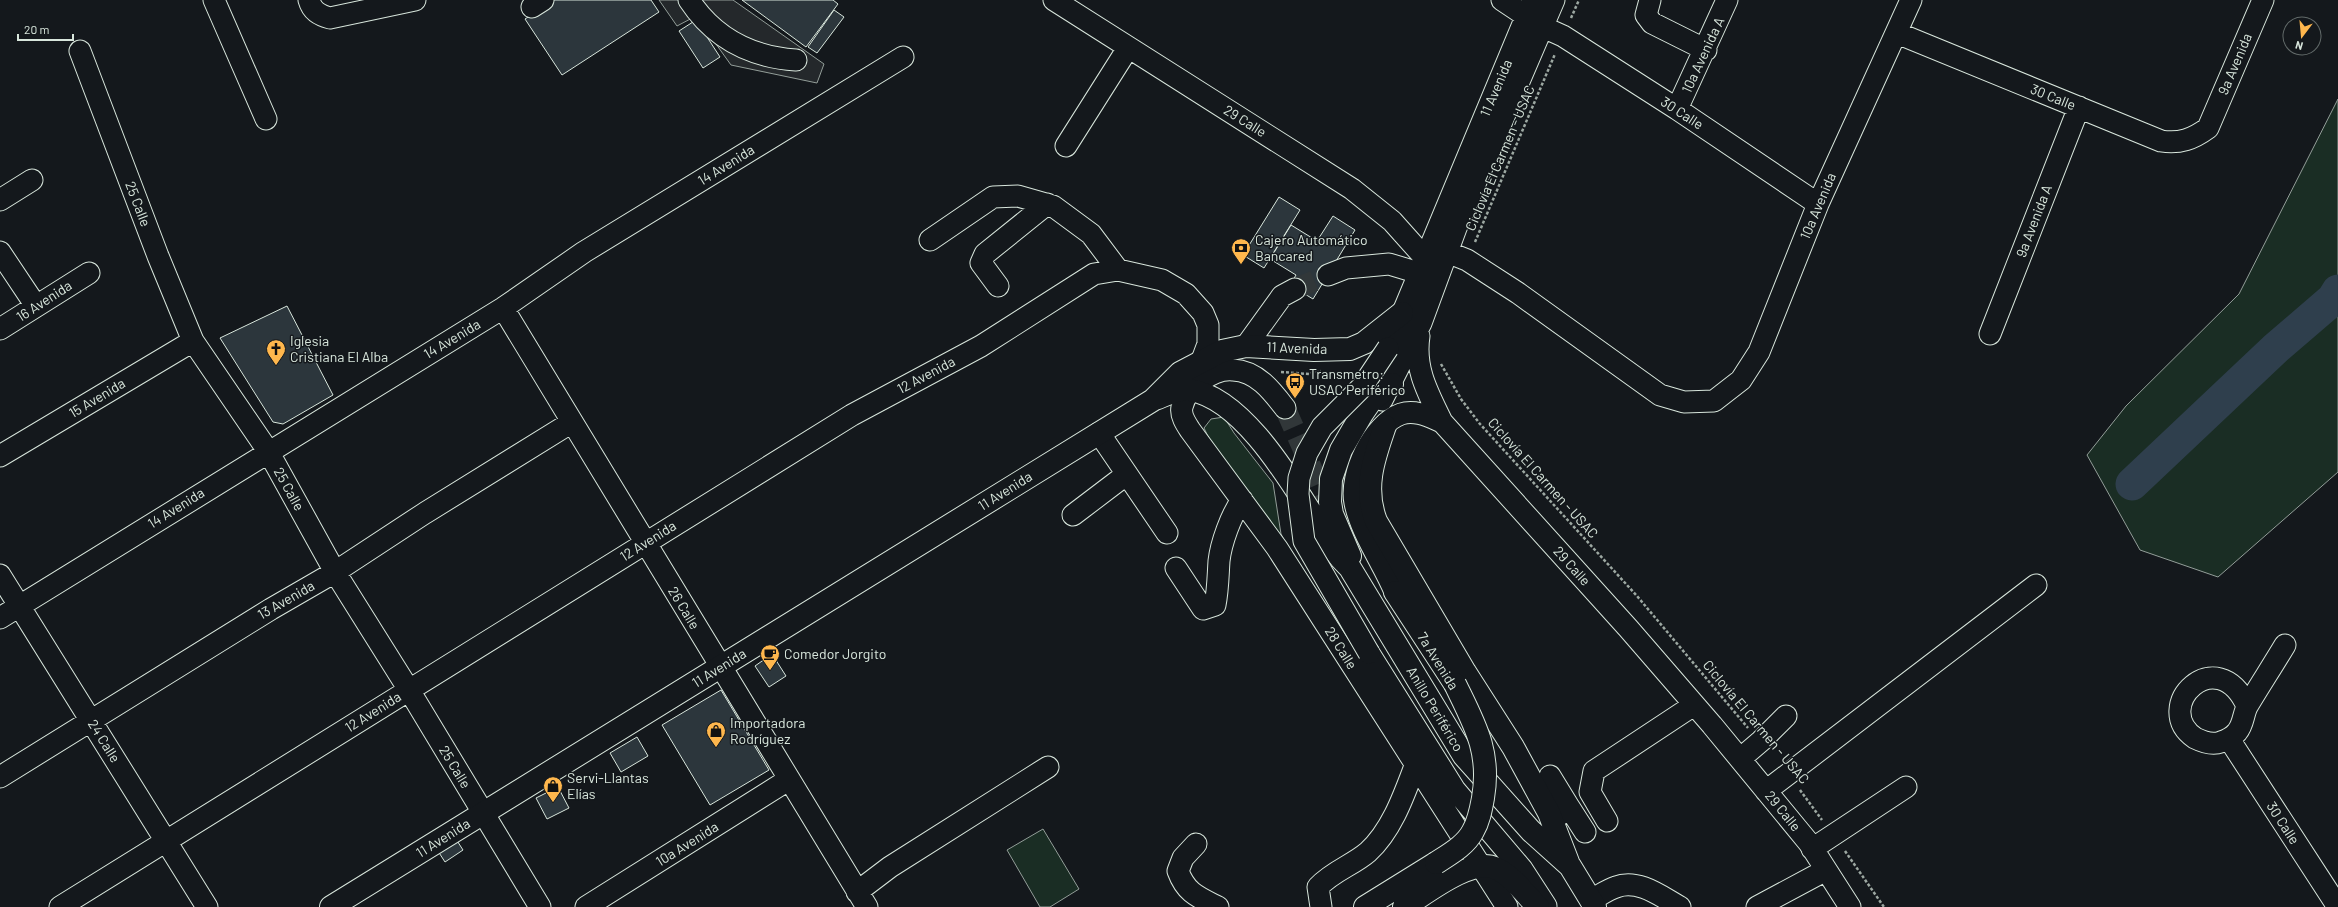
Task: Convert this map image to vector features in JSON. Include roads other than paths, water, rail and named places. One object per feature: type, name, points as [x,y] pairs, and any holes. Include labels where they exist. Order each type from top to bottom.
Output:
[{"type":"main road","name":"11 Avenida","points":[[331,907],[1153,400],[1180,373],[1202,360],[1222,351],[1246,346],[1334,350],[1350,349],[1364,343],[1402,312]]},
{"type":"main road","points":[[1350,568],[1350,553],[1332,514],[1330,502],[1331,479],[1341,450],[1362,414],[1371,401],[1392,384]]},
{"type":"main road","name":"Anillo Periférico","points":[[1153,400],[1172,392],[1190,390],[1218,400],[1247,425],[1290,483],[1336,556],[1350,568],[1464,756],[1531,831],[1570,866],[1593,903]]},
{"type":"main road","points":[[1385,426],[1370,477],[1372,509],[1376,521],[1465,672],[1513,747],[1552,821],[1570,866]]},
{"type":"main road","name":"7a Avenida","points":[[1364,907],[1458,848],[1473,831],[1480,812],[1486,777],[1484,750],[1472,719],[1454,684],[1395,592]]},
{"type":"main road","points":[[1404,907],[1458,874],[1482,866],[1494,867],[1504,873],[1538,907]]},
{"type":"street","points":[[214,0],[266,119]]},
{"type":"street","points":[[308,0],[318,14],[330,18],[415,0]]},
{"type":"street","points":[[689,0],[707,24],[733,43],[764,56],[796,60]]},
{"type":"street","name":"29 Calle","points":[[1054,0],[1352,189],[1392,221],[1422,265]]},
{"type":"street","name":"30 Calle","points":[[1502,0],[1534,14],[1562,36],[1678,109],[1818,204]]},
{"type":"street","name":"11 Avenida","points":[[1402,312],[1534,14],[1554,0]]},
{"type":"street","name":"10a Avenida A","points":[[1678,109],[1728,0]]},
{"type":"street","name":"10a Avenida","points":[[1447,252],[1467,260],[1518,293],[1660,395],[1684,402],[1714,401],[1742,380],[1759,352],[1818,204],[1911,0]]},
{"type":"street","name":"9a Avenida","points":[[2208,128],[2263,0]]},
{"type":"street","points":[[1648,8],[1652,23],[1706,50]]},
{"type":"street","name":"11 Avenida","points":[[1392,384],[1421,323],[1534,14]]},
{"type":"street","name":"30 Calle","points":[[1897,33],[2161,141],[2172,143],[2188,140],[2208,128]]},
{"type":"street","points":[[1066,146],[1128,48]]},
{"type":"street","name":"25 Calle","points":[[80,51],[158,256],[193,341],[268,451],[334,572],[409,690],[540,907]]},
{"type":"street","name":"14 Avenida","points":[[0,618],[268,451],[503,308],[584,252],[903,57]]},
{"type":"street","name":"9a Avenida A","points":[[1990,334],[2079,107]]},
{"type":"street","points":[[0,200],[32,180]]},
{"type":"street","points":[[930,240],[993,197],[1018,196],[1053,206],[1091,234],[1118,270]]},
{"type":"street","points":[[998,286],[981,264],[982,258],[1047,204]]},
{"type":"street","points":[[0,252],[36,306]]},
{"type":"street","points":[[1328,275],[1346,268],[1389,264],[1422,265]]},
{"type":"street","name":"12 Avenida","points":[[60,907],[852,415],[981,346],[1094,274],[1118,270],[1162,280],[1191,299],[1203,313],[1208,325],[1208,344],[1202,360]]},
{"type":"street","name":"16 Avenida","points":[[0,329],[89,273]]},
{"type":"street","points":[[1246,346],[1282,296],[1295,289]]},
{"type":"street","name":"26 Calle","points":[[503,308],[788,780],[858,901]]},
{"type":"street","name":"Anillo Periférico","points":[[1402,312],[1388,348],[1362,387],[1322,427],[1307,453],[1299,478],[1298,494],[1304,541],[1369,653],[1455,790],[1522,869],[1547,907]]},
{"type":"street","points":[[1421,323],[1417,350],[1421,378],[1442,422]]},
{"type":"street","name":"15 Avenida","points":[[0,456],[193,341]]},
{"type":"street","points":[[1190,390],[1217,372],[1232,370],[1248,374],[1261,381],[1285,408]]},
{"type":"street","name":"7a Avenida","points":[[1392,384],[1354,451],[1343,492],[1346,518],[1353,534],[1376,572],[1395,592]]},
{"type":"street","name":"28 Calle","points":[[1190,390],[1182,408],[1184,419],[1280,554],[1507,907]]},
{"type":"street","name":"29 Calle","points":[[1395,592],[1385,568],[1359,517],[1353,495],[1355,478],[1370,443],[1385,426],[1402,414],[1413,412],[1442,422],[1628,628],[1766,791],[1812,849],[1850,907]]},
{"type":"street","name":"13 Avenida","points":[[0,777],[271,609],[334,572],[425,513],[572,422]]},
{"type":"street","points":[[1099,433],[1167,533]]},
{"type":"street","points":[[1073,515],[1127,474]]},
{"type":"street","points":[[1176,568],[1203,609],[1215,605],[1219,588],[1219,560],[1233,513],[1242,500]]},
{"type":"street","name":"24 Calle","points":[[0,575],[207,907]]},
{"type":"street","points":[[1766,791],[2036,585]]},
{"type":"street","points":[[2247,706],[2236,687],[2227,681],[2217,678],[2206,678],[2197,682],[2183,697],[2180,717],[2184,727],[2191,734],[2209,743],[2228,739],[2242,725],[2247,706],[2285,645]]},
{"type":"street","points":[[1607,821],[1590,792],[1594,771],[1694,705]]},
{"type":"street","points":[[1740,759],[1786,716]]},
{"type":"street","name":"30 Calle","points":[[2228,739],[2338,907]]},
{"type":"street","points":[[858,901],[890,868],[1048,766]]},
{"type":"street","points":[[1321,907],[1318,887],[1328,877],[1368,852],[1377,842],[1399,807],[1415,766]]},
{"type":"street","points":[[1550,776],[1585,832]]},
{"type":"street","name":"10a Avenida","points":[[586,907],[788,780]]},
{"type":"street","points":[[1812,849],[1906,787]]},
{"type":"street","points":[[1552,821],[1569,807]]},
{"type":"street","points":[[1196,844],[1183,858],[1178,871],[1183,884],[1196,897],[1218,907]]},
{"type":"street","points":[[1757,907],[1826,870]]},
{"type":"street","points":[[1593,903],[1616,887],[1627,884],[1643,887],[1680,907]]},
{"type":"waterway","points":[[2132,484],[2276,348],[2333,299],[2338,291]]},
{"type":"tunnel","points":[[1295,289],[1328,275]]},
{"type":"tunnel","points":[[1285,408],[1330,510]]},
{"type":"place","name":"Cajero Automático Bancared","points":[[1241,265]]},
{"type":"place","name":"Iglesia Cristiana El Alba","points":[[276,366]]},
{"type":"place","name":"Transmetro: USAC Periférico","points":[[1295,399]]},
{"type":"place","name":"Comedor Jorgito","points":[[770,671]]},
{"type":"place","name":"Importadora Rodríguez","points":[[716,748]]},
{"type":"place","name":"Servi-Llantas Elías","points":[[553,803]]}]
